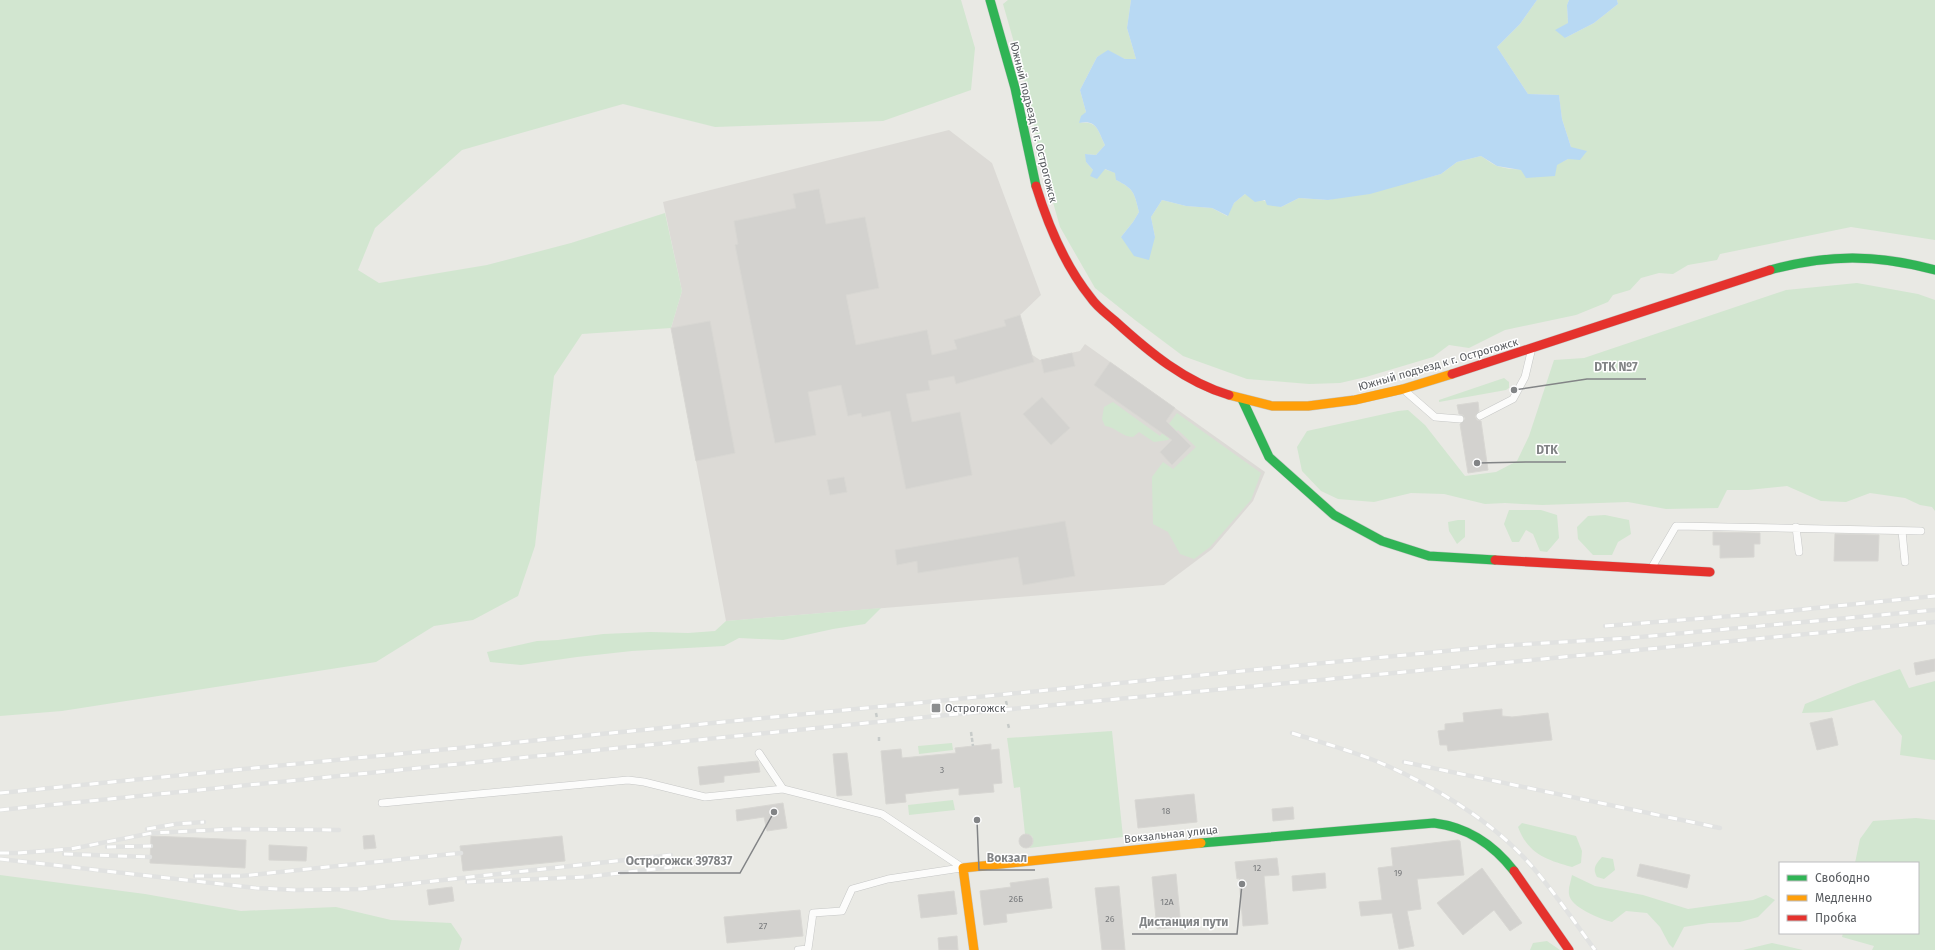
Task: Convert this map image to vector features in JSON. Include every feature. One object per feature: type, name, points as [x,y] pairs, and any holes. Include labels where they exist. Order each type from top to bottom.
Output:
[{"type":"street","name":"Южный подъезд к г. Острогожск","points":[[990,0],[1015,88],[1034,178],[1044,212],[1071,268],[1091,299],[1132,337],[1173,369],[1208,389],[1242,399],[1272,406],[1308,406],[1355,400],[1403,389],[1532,349],[1750,275],[1798,262],[1847,257],[1901,261],[1935,270]]},
{"type":"street","points":[[1242,399],[1269,457],[1334,515],[1382,541],[1429,556],[1710,572]]},
{"type":"street","name":"Вокзальная улица","points":[[963,868],[1175,845],[1421,824],[1448,825],[1463,830],[1484,842],[1508,864],[1534,897],[1569,950]]},
{"type":"street","points":[[963,868],[974,950]]},
{"type":"lane","points":[[1480,416],[1513,399],[1525,377],[1532,349]]},
{"type":"lane","points":[[1403,389],[1435,417],[1460,419]]},
{"type":"lane","points":[[1650,569],[1676,526],[1796,527],[1921,532]]},
{"type":"lane","points":[[1796,527],[1799,552]]},
{"type":"lane","points":[[1902,531],[1905,562]]},
{"type":"lane","points":[[759,753],[783,789]]},
{"type":"lane","points":[[382,803],[462,799],[628,780],[644,782],[705,797],[783,789],[882,814],[963,868]]},
{"type":"lane","points":[[798,950],[808,949],[813,913],[842,911],[852,889],[888,879],[963,868]]},
{"type":"path","points":[[1006,701],[1007,706]]},
{"type":"path","points":[[876,713],[877,718]]},
{"type":"path","points":[[1008,724],[1009,728]]},
{"type":"path","points":[[972,732],[973,746]]},
{"type":"shaded area","points":[[949,130],[992,163],[1041,295],[1020,315],[1031,354],[1040,360],[1080,351],[1085,344],[1265,472],[1253,501],[1212,549],[1164,585],[726,621],[671,328],[682,291],[663,202]]},
{"type":"green space","points":[[0,0],[961,0],[975,48],[971,90],[883,121],[715,127],[623,104],[462,150],[375,228],[358,270],[379,283],[487,265],[571,243],[665,213],[682,291],[671,328],[582,334],[554,376],[535,546],[518,596],[473,620],[434,626],[376,662],[62,711],[0,716]]},
{"type":"green space","points":[[1008,0],[1131,0],[1127,28],[1136,59],[1125,59],[1108,51],[1097,57],[1080,90],[1086,112],[1079,123],[1090,123],[1096,127],[1105,145],[1096,155],[1086,154],[1086,162],[1093,170],[1104,169],[1116,173],[1116,180],[1130,189],[1134,195],[1139,212],[1121,237],[1155,237],[1151,217],[1162,200],[1186,206],[1212,208],[1227,216],[1234,203],[1245,194],[1281,207],[1299,198],[1328,200],[1411,182],[1441,174],[1457,162],[1481,156],[1497,166],[1515,169],[1534,169],[1552,165],[1568,159],[1571,147],[1562,119],[1559,95],[1528,94],[1497,47],[1520,24],[1537,0],[1569,0],[1567,5],[1568,23],[1565,38],[1594,23],[1618,4],[1617,0],[1935,0],[1935,240],[1851,227],[1720,254],[1717,260],[1688,265],[1673,274],[1659,273],[1641,278],[1630,290],[1613,295],[1608,302],[1576,315],[1505,330],[1469,348],[1449,345],[1433,357],[1366,377],[1340,383],[1309,384],[1247,379],[1183,356],[1095,288],[1060,227],[1041,160],[1023,74],[1003,4]]},
{"type":"green space","points":[[1857,283],[1918,294],[1935,300],[1935,511],[1932,507],[1920,505],[1905,498],[1870,493],[1846,502],[1821,501],[1787,486],[1748,490],[1727,490],[1718,508],[1666,509],[1628,502],[1542,505],[1505,503],[1485,504],[1444,494],[1411,493],[1374,502],[1338,499],[1321,491],[1302,471],[1297,447],[1307,431],[1408,410],[1425,425],[1465,476],[1496,472],[1517,461],[1529,436],[1554,360],[1584,358],[1786,290]]},
{"type":"green space","points":[[1504,378],[1509,382],[1509,388],[1506,390],[1439,402],[1439,400]]},
{"type":"green space","points":[[1113,402],[1160,436],[1177,413],[1261,473],[1251,500],[1210,547],[1194,559],[1180,554],[1168,532],[1153,524],[1152,477],[1163,462],[1173,469],[1196,447],[1178,430],[1168,440],[1154,442],[1139,432],[1133,437],[1129,437],[1105,426],[1102,419],[1104,407]]},
{"type":"green space","points":[[1509,510],[1541,510],[1557,515],[1559,538],[1547,552],[1540,551],[1533,534],[1526,530],[1519,542],[1512,542],[1504,524]]},
{"type":"green space","points":[[1605,515],[1629,520],[1631,534],[1618,542],[1612,555],[1593,555],[1578,539],[1577,527],[1588,516]]},
{"type":"green space","points":[[1465,520],[1465,537],[1457,544],[1449,531],[1448,522]]},
{"type":"green space","points":[[881,608],[865,624],[833,629],[783,640],[739,638],[724,646],[632,651],[521,665],[490,662],[487,652],[537,641],[558,640],[603,634],[651,632],[688,633],[715,631],[726,621]]},
{"type":"green space","points":[[1900,669],[1909,688],[1935,681],[1935,760],[1900,755],[1902,736],[1874,700],[1829,712],[1802,713],[1805,704],[1858,683]]},
{"type":"green space","points":[[1112,731],[1123,837],[1029,848],[1033,843],[1033,838],[1032,836],[1025,834],[1020,787],[1014,788],[1007,738]]},
{"type":"green space","points":[[952,743],[953,750],[919,754],[918,746]]},
{"type":"green space","points":[[953,800],[955,810],[909,815],[908,805]]},
{"type":"green space","points":[[1916,818],[1935,820],[1935,950],[1872,950],[1874,946],[1842,937],[1843,934],[1919,934],[1919,862],[1855,862],[1860,839],[1873,821]]},
{"type":"green space","points":[[1522,823],[1576,836],[1582,851],[1581,863],[1572,867],[1554,862],[1533,850],[1527,844],[1518,827]]},
{"type":"green space","points":[[1602,857],[1613,859],[1615,870],[1604,879],[1597,877],[1595,871],[1596,864]]},
{"type":"green space","points":[[0,875],[145,894],[241,911],[336,907],[391,920],[451,923],[462,939],[459,950],[0,950]]},
{"type":"green space","points":[[1572,875],[1595,886],[1643,895],[1688,909],[1753,900],[1766,895],[1775,900],[1758,917],[1740,922],[1709,923],[1684,927],[1673,948],[1669,944],[1660,927],[1647,913],[1626,911],[1612,922],[1586,912],[1580,908],[1574,903],[1569,894]]},
{"type":"green space","points":[[1547,941],[1560,950],[1530,950],[1533,943]]},
{"type":"green space","points":[[1772,943],[1803,950],[1743,950]]},
{"type":"water","points":[[1131,0],[1537,0],[1520,24],[1497,47],[1528,94],[1559,95],[1562,119],[1571,147],[1587,151],[1580,160],[1568,159],[1557,165],[1555,176],[1526,178],[1521,170],[1497,166],[1481,156],[1457,162],[1441,174],[1370,194],[1328,200],[1299,198],[1281,207],[1267,205],[1265,200],[1255,202],[1245,194],[1234,203],[1228,216],[1212,208],[1186,206],[1162,200],[1151,217],[1155,237],[1149,260],[1134,256],[1121,237],[1139,212],[1134,195],[1130,189],[1116,180],[1115,173],[1105,169],[1097,179],[1090,176],[1093,170],[1086,162],[1085,154],[1096,155],[1105,145],[1096,127],[1090,123],[1079,123],[1081,116],[1086,112],[1080,90],[1097,57],[1108,50],[1125,59],[1136,59],[1127,28]]},
{"type":"water","points":[[1569,0],[1617,0],[1618,4],[1594,23],[1565,38],[1555,30],[1568,23],[1567,5]]},
{"type":"building","points":[[819,189],[826,224],[865,217],[879,288],[846,295],[856,345],[927,330],[932,355],[957,349],[954,340],[1006,326],[1004,320],[1020,315],[1034,362],[956,384],[954,376],[928,381],[930,390],[906,394],[912,422],[960,412],[972,475],[906,489],[890,411],[862,417],[861,413],[848,416],[841,385],[808,392],[816,435],[775,443],[735,245],[738,244],[734,221],[796,208],[793,194]]},
{"type":"building","points":[[710,321],[735,453],[696,461],[671,328]]},
{"type":"building","points":[[1072,353],[1075,366],[1044,373],[1041,360]]},
{"type":"building","points":[[1110,362],[1175,408],[1166,421],[1191,446],[1172,465],[1160,452],[1172,440],[1094,385]]},
{"type":"building","points":[[1042,397],[1070,428],[1051,445],[1023,414]]},
{"type":"building","points":[[1478,402],[1479,411],[1475,416],[1477,420],[1481,421],[1488,470],[1468,473],[1460,424],[1465,419],[1463,415],[1459,414],[1457,405]]},
{"type":"building","points":[[844,477],[847,492],[830,495],[827,480]]},
{"type":"building","points":[[1065,521],[1075,576],[1023,585],[1018,557],[918,573],[917,561],[897,565],[895,550]]},
{"type":"building","points":[[1713,532],[1760,533],[1760,544],[1754,544],[1754,557],[1720,558],[1720,545],[1713,545]]},
{"type":"building","points":[[1835,534],[1879,535],[1878,561],[1834,561]]},
{"type":"building","points":[[1935,659],[1935,671],[1916,675],[1914,663]]},
{"type":"building","points":[[1502,709],[1502,716],[1512,717],[1548,713],[1552,740],[1448,751],[1447,745],[1440,745],[1438,731],[1445,730],[1445,724],[1464,722],[1463,713]]},
{"type":"building","points":[[1832,718],[1838,745],[1817,750],[1810,723]]},
{"type":"building","name":"Острогожск","points":[[991,744],[991,750],[999,749],[1002,783],[993,784],[994,792],[959,795],[959,788],[905,794],[906,802],[886,804],[881,751],[901,749],[902,758],[956,753],[955,748]]},
{"type":"building","points":[[847,753],[852,795],[837,796],[833,754]]},
{"type":"building","points":[[758,761],[760,772],[724,776],[724,782],[700,785],[698,767]]},
{"type":"building","points":[[1194,794],[1197,822],[1138,828],[1135,800]]},
{"type":"building","points":[[783,803],[787,828],[767,831],[764,817],[737,821],[736,810]]},
{"type":"building","points":[[1293,807],[1294,819],[1273,821],[1272,809]]},
{"type":"building","points":[[1023,834],[1029,834],[1033,838],[1033,844],[1029,848],[1023,848],[1019,844],[1019,838]]},
{"type":"building","points":[[374,835],[376,848],[364,849],[363,836]]},
{"type":"building","points":[[151,836],[246,840],[245,868],[150,863]]},
{"type":"building","points":[[562,836],[565,861],[463,871],[460,846]]},
{"type":"building","points":[[1460,841],[1464,875],[1417,879],[1421,909],[1407,911],[1414,946],[1399,949],[1392,913],[1361,916],[1359,902],[1382,900],[1378,868],[1393,866],[1391,848]]},
{"type":"building","points":[[269,845],[307,847],[306,861],[269,860]]},
{"type":"building","points":[[1277,858],[1279,875],[1264,876],[1268,924],[1243,926],[1239,878],[1237,879],[1235,862]]},
{"type":"building","points":[[1640,864],[1690,875],[1687,888],[1637,876]]},
{"type":"building","points":[[1482,868],[1522,923],[1510,931],[1494,910],[1463,935],[1437,903]]},
{"type":"building","points":[[1325,873],[1326,888],[1293,891],[1292,876]]},
{"type":"building","points":[[1176,874],[1181,927],[1157,929],[1152,877]]},
{"type":"building","points":[[1048,878],[1052,908],[1006,914],[1007,922],[984,925],[980,891],[1011,887],[1010,883]]},
{"type":"building","points":[[1119,886],[1125,950],[1102,950],[1095,888]]},
{"type":"building","points":[[452,887],[454,901],[429,905],[427,890]]},
{"type":"building","points":[[954,891],[957,914],[921,918],[918,895]]},
{"type":"building","points":[[800,910],[803,936],[727,943],[724,917]]},
{"type":"building","points":[[957,936],[958,950],[939,950],[938,938]]},
{"type":"railway","points":[[1605,626],[1757,614],[1935,596]]},
{"type":"railway","points":[[0,793],[1497,646],[1629,638],[1935,610]]},
{"type":"railway","points":[[0,810],[937,716],[1935,622]]},
{"type":"railway","points":[[1292,733],[1355,753],[1396,770],[1437,791],[1477,817],[1513,847],[1538,873],[1595,950]]},
{"type":"railway","points":[[1404,762],[1720,828]]},
{"type":"railway","points":[[147,829],[176,824],[204,822]]},
{"type":"railway","points":[[18,853],[71,849],[152,833],[234,829],[339,830]]},
{"type":"railway","points":[[107,847],[151,846]]},
{"type":"railway","points":[[0,853],[22,853]]},
{"type":"railway","points":[[195,876],[241,876],[461,853]]},
{"type":"railway","points":[[64,854],[150,857]]},
{"type":"railway","points":[[0,859],[256,888],[296,890],[361,889],[671,855]]},
{"type":"railway","points":[[467,882],[585,877],[672,867]]},
{"type":"traffic: fast","points":[[990,0],[1015,88],[1036,186]]},
{"type":"traffic: fast","points":[[1770,270],[1812,261],[1852,258],[1893,261],[1935,270]]},
{"type":"traffic: fast","points":[[1242,399],[1269,457],[1334,515],[1382,541],[1429,556],[1495,560]]},
{"type":"traffic: fast","points":[[1201,843],[1434,823],[1457,828],[1478,838],[1506,861],[1514,871]]},
{"type":"traffic: slow","points":[[1229,395],[1272,406],[1308,406],[1355,400],[1403,389],[1452,374]]},
{"type":"traffic: slow","points":[[974,950],[963,868],[1201,843]]},
{"type":"traffic: jam","points":[[1036,186],[1046,215],[1065,259],[1082,286],[1096,304],[1141,344],[1168,365],[1197,382],[1229,395]]},
{"type":"traffic: jam","points":[[1452,374],[1770,270]]},
{"type":"traffic: jam","points":[[1495,560],[1710,572]]},
{"type":"traffic: jam","points":[[1514,871],[1569,950]]},
{"type":"place","name":"DTK №7","points":[[1514,390]]},
{"type":"place","name":"DTK","points":[[1477,463]]},
{"type":"place","name":"Острогожск","points":[[936,708]]},
{"type":"place","name":"Острогожск 397837","points":[[774,812]]},
{"type":"place","name":"Вокзал","points":[[977,820]]},
{"type":"place","name":"Дистанция пути","points":[[1242,884]]}]
